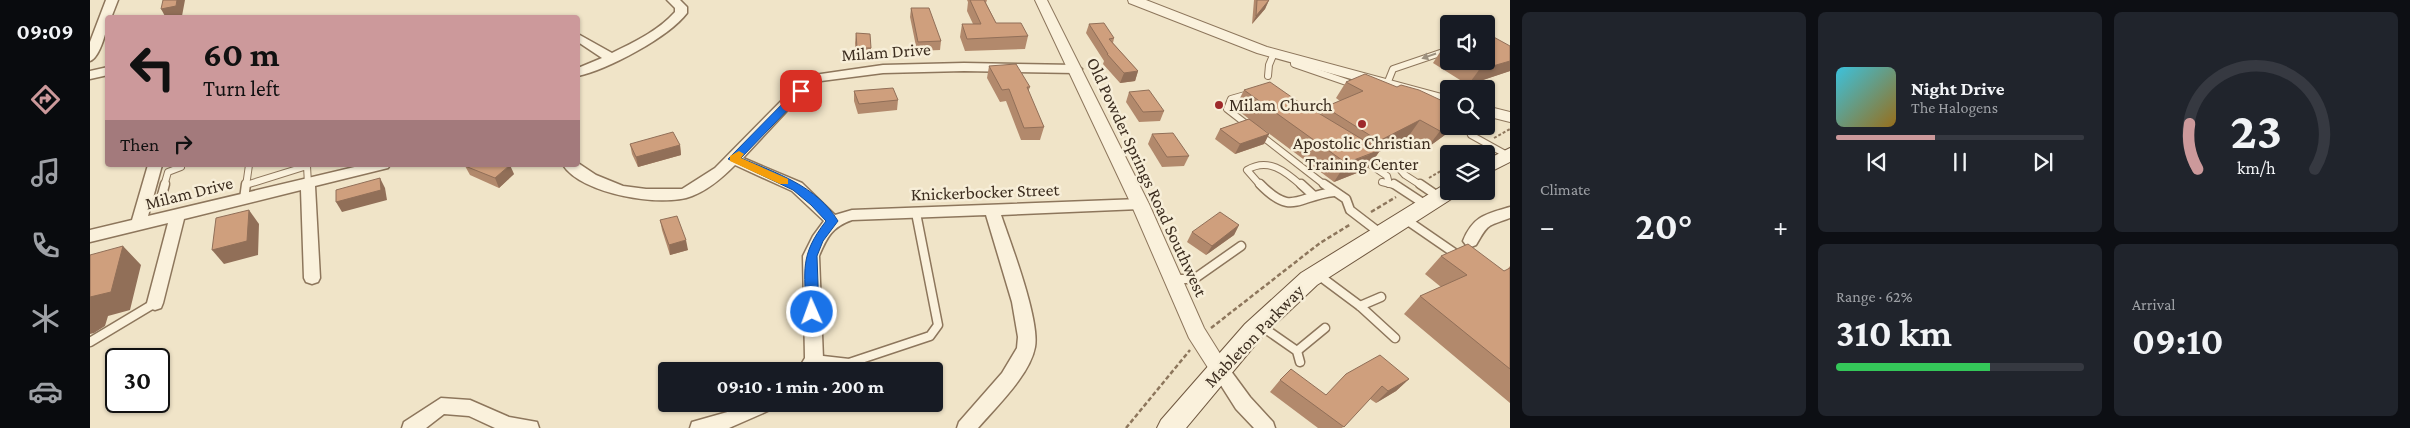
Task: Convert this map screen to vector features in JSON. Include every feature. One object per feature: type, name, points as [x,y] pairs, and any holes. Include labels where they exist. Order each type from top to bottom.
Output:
[{"type":"main road","points":[[1495,163],[1509,155]]},
{"type":"main road","name":"Mableton Parkway","points":[[1170,428],[1219,368],[1260,325],[1317,274],[1438,197]]},
{"type":"street","points":[[106,15],[112,0]]},
{"type":"street","points":[[580,71],[611,58],[668,26],[681,13],[681,7],[673,0]]},
{"type":"street","name":"Old Powder Springs Road Southwest","points":[[1041,0],[1140,204],[1196,332],[1219,368]]},
{"type":"street","points":[[1134,0],[1274,53],[1387,84],[1440,91]]},
{"type":"street","points":[[90,18],[105,15]]},
{"type":"street","points":[[90,57],[105,18]]},
{"type":"street","points":[[580,38],[611,58]]},
{"type":"street","name":"Milam Drive","points":[[573,167],[613,190],[627,194],[670,195],[686,193],[704,183],[733,159],[812,80],[824,76],[883,69],[1076,69]]},
{"type":"street","points":[[90,75],[105,72]]},
{"type":"street","points":[[1495,113],[1510,117]]},
{"type":"street","points":[[733,159],[797,187],[815,202],[832,221],[818,240],[811,256],[810,362]]},
{"type":"street","points":[[138,225],[153,167]]},
{"type":"street","name":"Milam Drive","points":[[90,236],[177,216],[245,192],[308,184],[375,167]]},
{"type":"street","points":[[308,184],[312,278]]},
{"type":"street","name":"Knickerbocker Street","points":[[832,221],[852,215],[1140,204]]},
{"type":"street","points":[[966,428],[1008,380],[1026,348],[1026,326],[992,210]]},
{"type":"street","points":[[1471,241],[1476,228],[1483,222],[1510,212]]},
{"type":"street","points":[[155,303],[177,216]]},
{"type":"street","points":[[1219,368],[1243,403],[1266,428]]},
{"type":"street","points":[[411,428],[440,406],[470,408],[507,426],[530,428]]},
{"type":"street","points":[[699,428],[734,418],[746,412]]},
{"type":"lane","points":[[1268,76],[1269,65],[1274,53]]},
{"type":"lane","points":[[1387,84],[1393,69],[1440,53]]},
{"type":"lane","points":[[1294,58],[1294,64],[1308,70],[1363,87]]},
{"type":"lane","points":[[1262,96],[1252,93],[1230,99],[1227,109],[1334,192],[1350,197],[1350,210],[1380,233]]},
{"type":"lane","points":[[1471,135],[1509,155]]},
{"type":"lane","points":[[1352,153],[1387,176],[1386,183],[1438,197]]},
{"type":"lane","points":[[1313,195],[1272,164],[1263,163],[1248,170],[1248,173],[1282,202],[1291,203],[1313,195],[1334,192]]},
{"type":"lane","points":[[245,192],[249,167]]},
{"type":"lane","points":[[1398,167],[1405,176],[1438,197]]},
{"type":"lane","points":[[162,195],[168,172],[181,168]]},
{"type":"lane","points":[[852,362],[930,336],[938,326],[916,213]]},
{"type":"lane","points":[[1403,218],[1453,252]]},
{"type":"lane","points":[[1173,279],[1194,279],[1241,246]]},
{"type":"lane","points":[[1317,274],[1360,306],[1395,338]]},
{"type":"lane","points":[[1360,306],[1381,297]]},
{"type":"lane","points":[[90,342],[118,329],[155,303]]},
{"type":"lane","points":[[1260,325],[1297,351],[1300,362]]},
{"type":"lane","points":[[1297,351],[1325,328]]},
{"type":"building","points":[[163,0],[177,0],[176,6],[161,9]]},
{"type":"building","points":[[970,0],[984,0],[996,23],[1021,23],[1028,36],[967,39],[962,24],[981,24]]},
{"type":"building","points":[[1257,0],[1269,0],[1256,16]]},
{"type":"building","points":[[911,8],[929,8],[941,41],[918,42]]},
{"type":"building","points":[[1104,23],[1114,38],[1109,39],[1138,71],[1124,73],[1107,54],[1089,24]]},
{"type":"building","points":[[856,33],[870,34],[871,48],[857,48]]},
{"type":"building","points":[[1495,38],[1510,46],[1510,61],[1495,65]]},
{"type":"building","points":[[1016,64],[1030,87],[1027,87],[1044,127],[1024,128],[1009,89],[1002,90],[989,66]]},
{"type":"building","points":[[1365,74],[1397,87],[1401,85],[1419,90],[1440,100],[1440,131],[1420,120],[1379,141],[1325,107],[1363,91],[1346,82]]},
{"type":"building","points":[[1270,82],[1313,112],[1315,111],[1380,150],[1346,163],[1244,90]]},
{"type":"building","points":[[893,88],[898,100],[859,104],[854,91]]},
{"type":"building","points":[[1149,90],[1164,111],[1143,112],[1129,92]]},
{"type":"building","points":[[1249,119],[1269,134],[1240,144],[1220,129]]},
{"type":"building","points":[[673,132],[680,145],[636,157],[630,144]]},
{"type":"building","points":[[1173,133],[1189,156],[1167,157],[1152,134]]},
{"type":"building","points":[[468,167],[508,167],[495,178]]},
{"type":"building","points":[[380,178],[381,190],[336,202],[336,190]]},
{"type":"building","points":[[249,210],[247,241],[212,250],[216,218]]},
{"type":"building","points":[[1220,212],[1239,225],[1212,246],[1192,232]]},
{"type":"building","points":[[677,216],[686,240],[669,245],[660,220]]},
{"type":"building","points":[[1468,244],[1504,271],[1510,268],[1510,369],[1420,296],[1467,275],[1441,256]]},
{"type":"building","points":[[123,246],[111,292],[90,297],[90,255]]},
{"type":"building","points":[[1380,355],[1409,379],[1388,391],[1382,386],[1344,427],[1280,380],[1291,369],[1326,395],[1346,374]]},
{"type":"slow traffic","points":[[739,154],[733,159],[784,181]]},
{"type":"place","name":"Milam Church","points":[[1219,105]]},
{"type":"place","name":"Apostolic Christian Training Center","points":[[1362,124]]},
{"type":"route","points":[[801,91],[733,159],[797,187],[815,202],[832,221],[818,240],[811,256],[812,312]]}]
